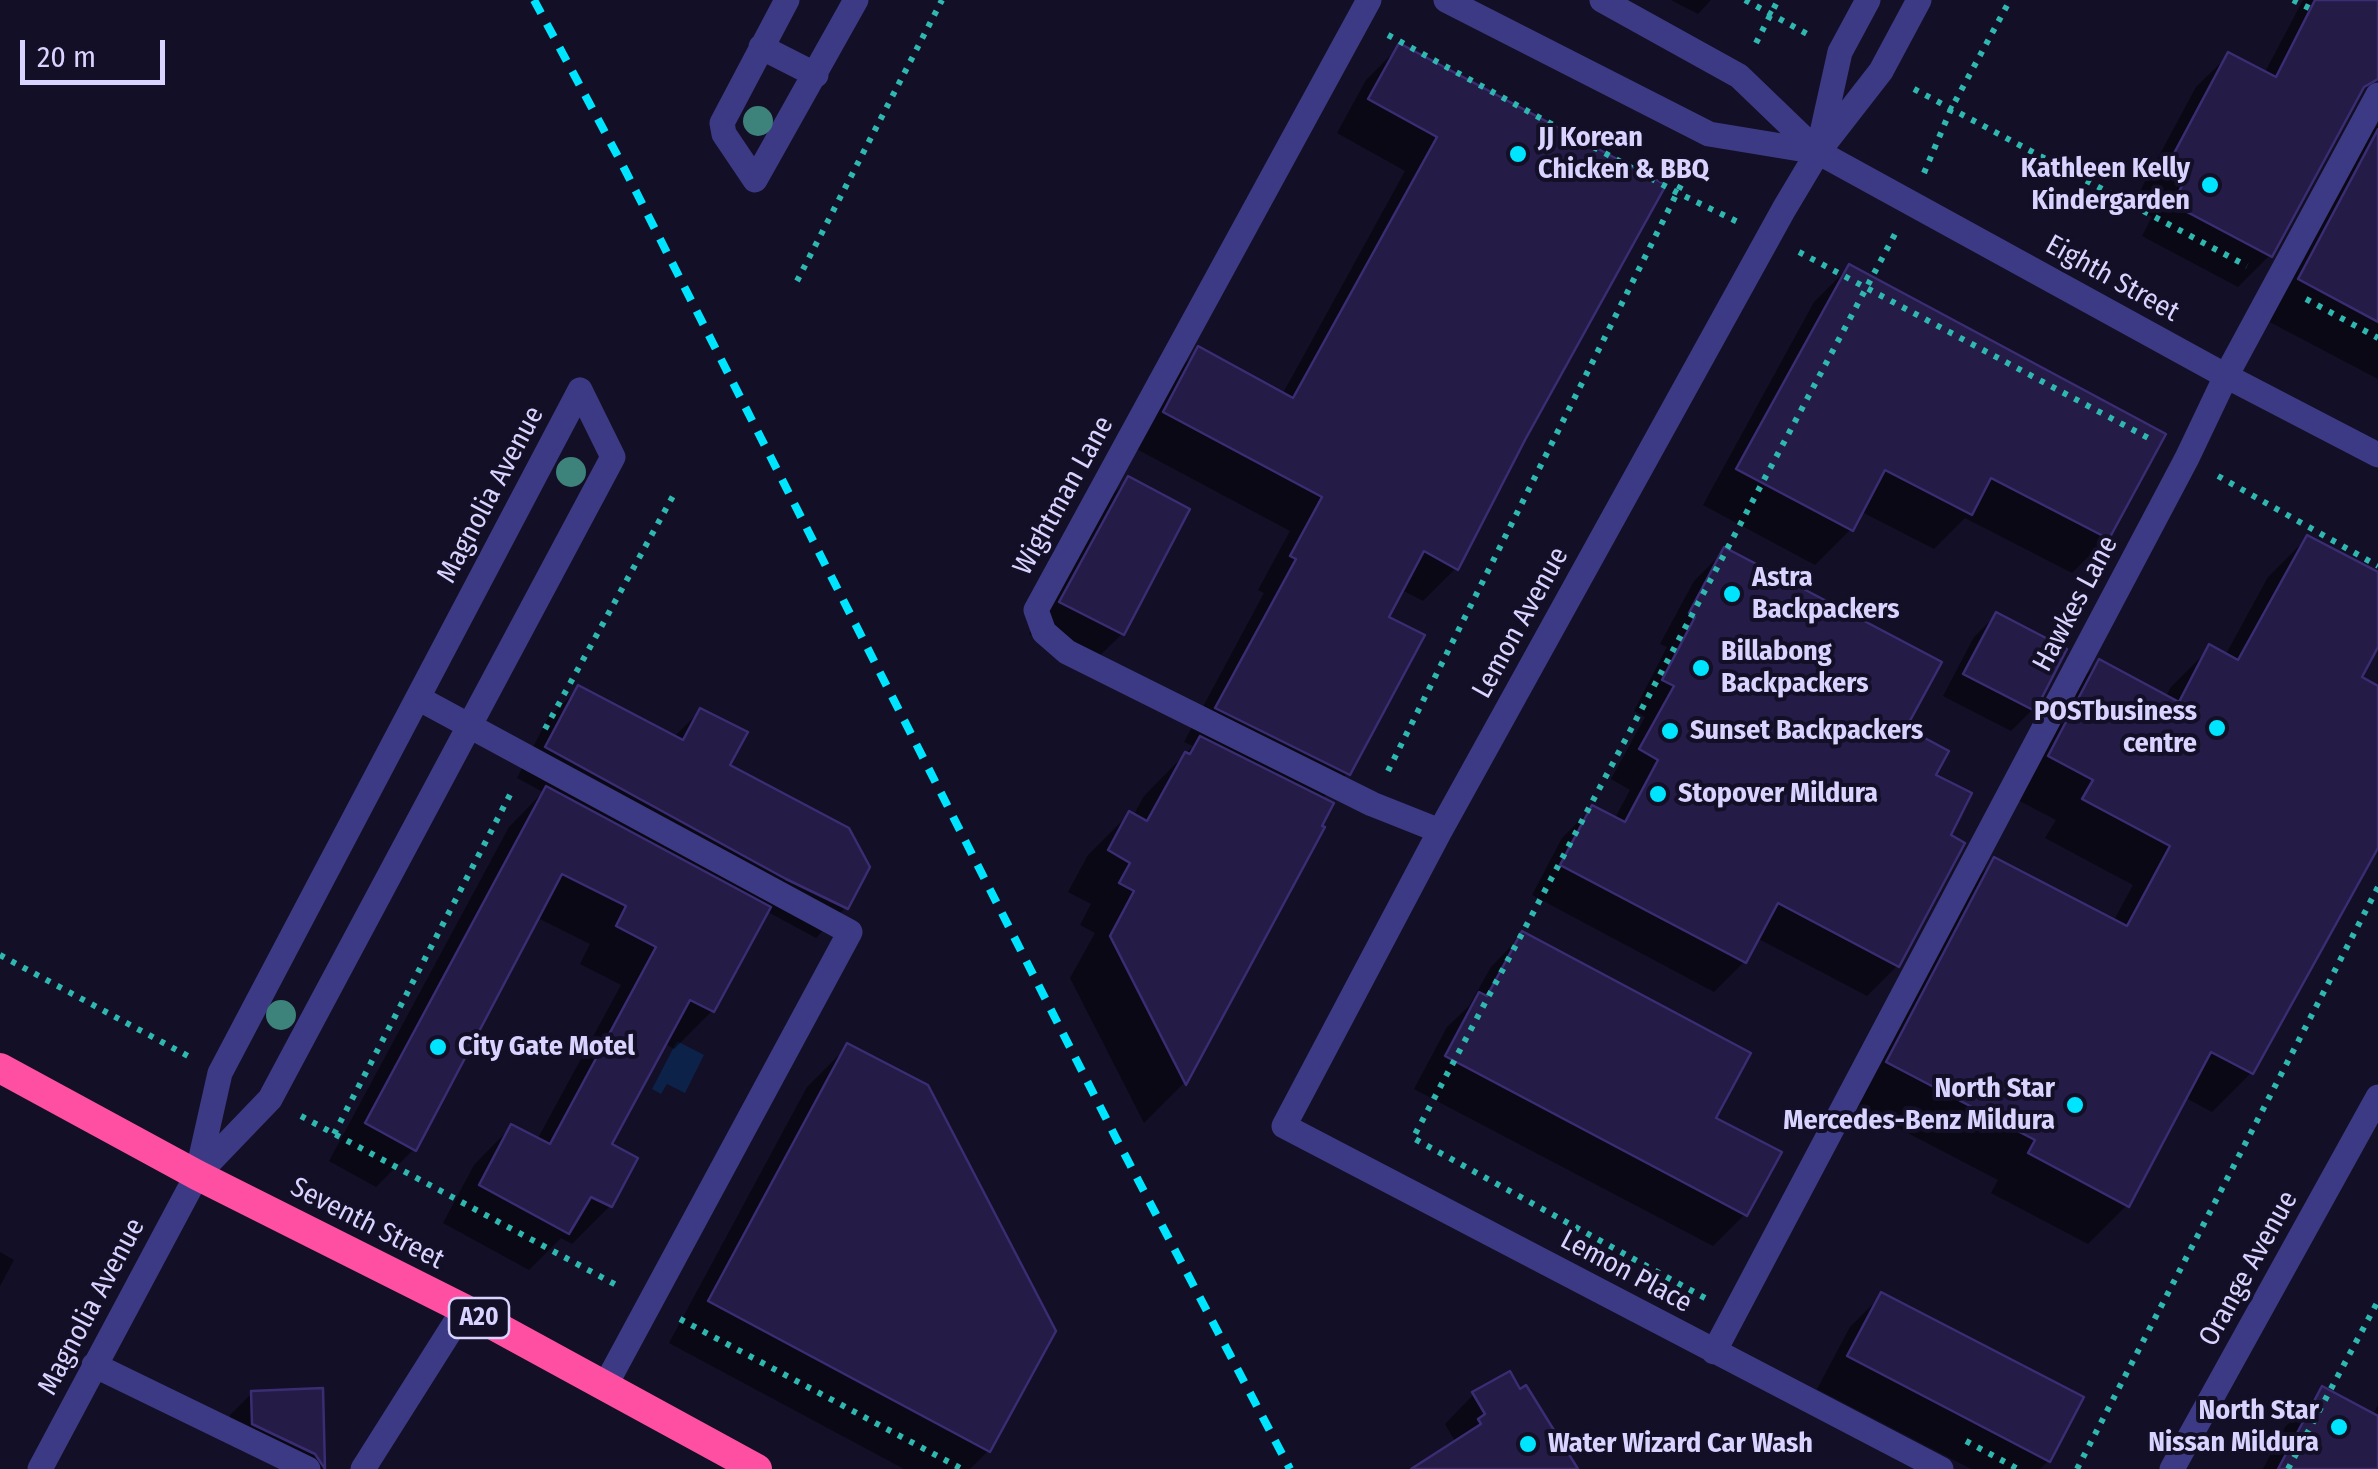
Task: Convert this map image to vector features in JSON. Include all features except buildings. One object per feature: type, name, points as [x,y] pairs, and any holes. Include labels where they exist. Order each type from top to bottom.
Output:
[{"type":"highway","name":"Seventh Street","points":[[0,1068],[197,1174],[464,1309],[757,1469]]},
{"type":"street","points":[[787,0],[722,124],[724,134],[754,180],[856,0]]},
{"type":"street","name":"Eighth Street","points":[[1446,0],[1709,134],[1818,152]]},
{"type":"street","name":"Eighth Street","points":[[1602,0],[1739,76],[1818,152],[2378,455]]},
{"type":"street","name":"Lemon Avenue","points":[[1818,152],[1840,52],[1868,0]]},
{"type":"street","name":"Lemon Avenue","points":[[1284,1126],[1440,832],[1769,237],[1818,152],[1881,71],[1919,0]]},
{"type":"street","name":"Wightman Lane","points":[[1364,10],[1036,610],[1044,632],[1067,652],[1372,804],[1440,832]]},
{"type":"street","points":[[762,47],[816,75]]},
{"type":"street","name":"Hawkes Lane","points":[[1714,1352],[2187,458],[2226,376],[2378,95]]},
{"type":"street","name":"Magnolia Avenue","points":[[40,1469],[197,1174],[220,1072],[580,390],[614,457],[270,1099],[197,1174]]},
{"type":"street","points":[[418,698],[850,932],[606,1386]]},
{"type":"street","name":"Orange Avenue","points":[[2172,1469],[2378,1097]]},
{"type":"street","name":"Lemon Place","points":[[1284,1126],[1941,1469]]},
{"type":"street","points":[[363,1469],[464,1309]]},
{"type":"street","points":[[94,1365],[308,1469]]},
{"type":"path","points":[[797,281],[942,0]]},
{"type":"path","points":[[1734,1313],[1413,1138],[1868,289],[1951,109],[2010,0]]},
{"type":"path","points":[[2293,0],[2311,9]]},
{"type":"path","points":[[1364,10],[1676,192],[1769,237],[2187,458],[2378,566]]},
{"type":"path","points":[[1963,116],[2378,338]]},
{"type":"path","points":[[1372,804],[1676,192]]},
{"type":"path","points":[[270,1099],[334,1134],[530,757],[673,496]]},
{"type":"path","points":[[2077,1469],[2378,887]]},
{"type":"path","points":[[0,955],[220,1072]]},
{"type":"path","points":[[2288,1469],[2378,1301]]},
{"type":"path","points":[[1951,1432],[2018,1469]]},
{"type":"water","points":[[677,1041],[704,1055],[685,1093],[667,1084],[661,1094],[652,1089]]},
{"type":"railway","points":[[534,0],[622,164],[1116,1138],[1290,1469]]},
{"type":"place","name":"JJ Korean Chicken & BBQ","points":[[1518,154]]},
{"type":"place","name":"Kathleen Kelly Kindergarden","points":[[2210,185]]},
{"type":"place","name":"Astra Backpackers","points":[[1732,594]]},
{"type":"place","name":"Billabong Backpackers","points":[[1701,668]]},
{"type":"place","name":"POSTbusiness centre","points":[[2217,728]]},
{"type":"place","name":"Sunset Backpackers","points":[[1670,731]]},
{"type":"place","name":"Stopover Mildura","points":[[1658,794]]},
{"type":"place","name":"City Gate Motel","points":[[438,1047]]},
{"type":"place","name":"North Star Mercedes-Benz Mildura","points":[[2075,1105]]},
{"type":"place","name":"North Star Nissan Mildura","points":[[2339,1427]]},
{"type":"place","name":"Water Wizard Car Wash","points":[[1528,1444]]}]
